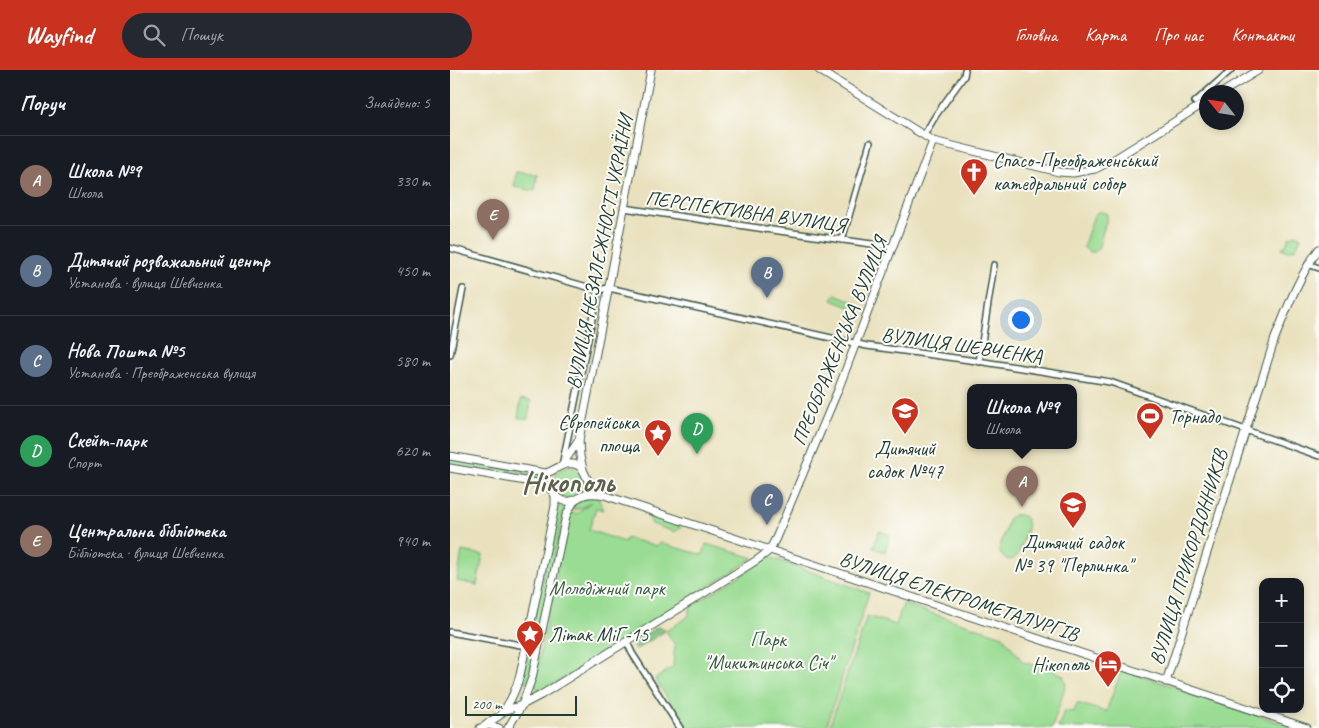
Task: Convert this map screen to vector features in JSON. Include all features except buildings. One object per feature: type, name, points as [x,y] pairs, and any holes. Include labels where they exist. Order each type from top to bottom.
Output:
[{"type":"main road","name":"ВУЛИЦЯ НЕЗАЛЕЖНОСТІ УКРАЇНИ","points":[[579,440],[651,70]]},
{"type":"main road","points":[[819,70],[933,141],[1059,172],[1073,173],[1095,169],[1113,160],[1199,106]]},
{"type":"main road","points":[[1234,85],[1259,70]]},
{"type":"main road","name":"ПРЕОБРАЖЕНСЬКА ВУЛИЦЯ","points":[[769,550],[776,538],[838,390],[933,141]]},
{"type":"main road","name":"ВУЛИЦЯ ПРИКОРДОННИКІВ","points":[[1166,682],[1275,338],[1293,293],[1308,264],[1319,249]]},
{"type":"main road","points":[[482,727],[503,711],[514,693],[520,678],[556,506],[551,478],[579,440]]},
{"type":"main road","name":"ВУЛИЦЯ ЕЛЕКТРОМЕТАЛУРГІВ","points":[[579,440],[583,469],[591,486],[601,494],[1307,728]]},
{"type":"main road","points":[[450,456],[542,472],[547,472],[560,465],[573,464],[583,469]]},
{"type":"main road","points":[[450,468],[538,483],[544,485],[564,501],[576,500]]},
{"type":"main road","points":[[541,695],[536,694],[531,689],[532,680],[566,516],[576,500],[583,495],[587,488],[588,480]]},
{"type":"main road","name":"ВУЛИЦЯ ЕЛЕКТРОМЕТАЛУРГІВ","points":[[583,495],[601,494]]},
{"type":"main road","points":[[503,711],[522,705],[541,695],[762,557],[769,550]]},
{"type":"main road","points":[[520,678],[525,684],[532,680]]},
{"type":"main road","points":[[508,728],[522,705],[532,680]]},
{"type":"main road","points":[[482,727],[492,725],[499,728]]},
{"type":"street","points":[[924,135],[964,76],[965,70]]},
{"type":"street","points":[[1195,102],[1231,70]]},
{"type":"street","points":[[842,240],[870,143]]},
{"type":"street","name":"ПЕРСПЕКТИВНА ВУЛИЦЯ","points":[[624,208],[893,247]]},
{"type":"street","name":"ВУЛИЦЯ ШЕВЧЕНКА","points":[[450,248],[598,290],[609,288],[856,344],[1110,382],[1319,456]]},
{"type":"street","points":[[1308,264],[1319,268]]},
{"type":"street","points":[[979,362],[994,265]]},
{"type":"street","points":[[450,355],[463,289]]},
{"type":"street","points":[[560,465],[598,290]]},
{"type":"street","points":[[450,632],[526,646]]},
{"type":"street","points":[[627,642],[632,654],[680,728]]},
{"type":"green space","points":[[516,172],[537,175],[535,191],[514,187]]},
{"type":"green space","points":[[1098,212],[1107,214],[1107,218],[1098,249],[1095,252],[1090,252],[1083,247],[1094,215]]},
{"type":"green space","points":[[1295,234],[1301,237],[1296,248],[1288,251],[1282,248],[1283,246],[1285,247],[1290,236],[1293,237]]},
{"type":"green space","points":[[835,294],[857,303],[854,309],[832,300]]},
{"type":"green space","points":[[521,399],[531,401],[528,419],[518,418]]},
{"type":"green space","points":[[450,458],[546,476],[546,478],[543,481],[450,465]]},
{"type":"green space","points":[[569,467],[575,468],[580,472],[584,477],[584,489],[580,494],[575,498],[569,499],[563,498],[558,494],[554,489],[553,483],[554,477],[558,472],[563,468]]},
{"type":"green space","name":"Молодіжний парк","points":[[601,494],[599,500],[604,510],[596,508],[589,530],[624,542],[626,538],[657,546],[659,543],[703,555],[706,544],[754,558],[545,690],[540,691],[534,682],[569,512],[576,514],[591,502],[573,510],[574,505],[587,498],[596,498]]},
{"type":"green space","points":[[557,505],[565,507],[529,680],[525,682],[522,679]]},
{"type":"green space","points":[[647,514],[679,525],[681,528],[674,532],[652,524]]},
{"type":"green space","points":[[1014,515],[1024,517],[1028,526],[1017,556],[1011,560],[1002,556],[1000,547],[1009,518]]},
{"type":"green space","points":[[879,531],[890,535],[885,552],[873,548]]},
{"type":"green space","points":[[462,551],[483,555],[477,585],[457,581]]},
{"type":"green space","name":"Парк \"Микитинська Січ\"","points":[[770,557],[869,593],[826,728],[687,728],[655,679],[673,667],[675,645],[666,631],[688,617],[691,606]]},
{"type":"green space","points":[[903,604],[1003,636],[1023,662],[1063,675],[1066,684],[1052,728],[829,728],[867,616],[896,625]]},
{"type":"green space","points":[[657,627],[665,629],[664,632],[635,650],[632,645],[635,641]]},
{"type":"green space","points":[[1122,669],[1296,728],[1058,728],[1064,711],[1074,712],[1077,703],[1106,712]]},
{"type":"place","name":"Спасо-Преображенський катедральний собор","points":[[974,196]]},
{"type":"place","name":"Центральна бібліотека","points":[[493,240]]},
{"type":"place","name":"Дитячий розважальний центр","points":[[767,298]]},
{"type":"place","name":"Дитячий садок №47","points":[[905,435]]},
{"type":"place","name":"Торнадо","points":[[1150,440]]},
{"type":"place","name":"Скейт-парк","points":[[697,454]]},
{"type":"place","name":"Європейська площа","points":[[658,457]]},
{"type":"place","name":"Школа №9","points":[[1022,507]]},
{"type":"place","name":"Нова Пошта №5","points":[[767,525]]},
{"type":"place","name":"Дитячий садок № 39 \"Перлинка\"","points":[[1073,529]]},
{"type":"place","name":"Літак МіГ-15","points":[[530,658]]},
{"type":"place","name":"Нікополь","points":[[1108,688]]},
{"type":"district","name":"Нікополь","points":[[568,482]]}]
